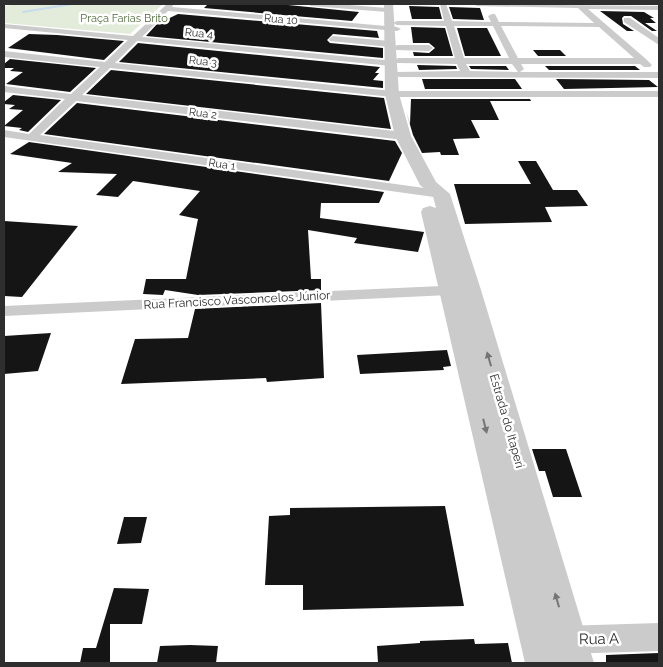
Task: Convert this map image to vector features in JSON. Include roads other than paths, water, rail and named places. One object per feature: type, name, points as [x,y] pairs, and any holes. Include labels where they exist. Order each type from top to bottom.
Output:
[{"type":"street","points":[[311,4],[387,7]]},
{"type":"street","name":"Estrada do Itaperi","points":[[396,4],[398,29],[394,46],[396,96],[403,136],[432,190],[460,290],[572,651]]},
{"type":"street","points":[[443,4],[449,24],[447,34],[470,84]]},
{"type":"street","points":[[477,4],[659,8]]},
{"type":"street","points":[[486,4],[532,94]]},
{"type":"street","points":[[535,4],[552,25]]},
{"type":"street","name":"Rua 10","points":[[32,137],[168,6],[398,29],[492,17],[552,25],[601,20]]},
{"type":"street","points":[[578,6],[601,20],[630,50],[659,75]]},
{"type":"street","name":"Estrada do Itaperi","points":[[387,7],[398,29]]},
{"type":"street","points":[[576,15],[601,20]]},
{"type":"street","points":[[617,20],[643,20]]},
{"type":"street","points":[[627,20],[657,39]]},
{"type":"street","name":"Rua 4","points":[[4,26],[395,62],[643,61]]},
{"type":"street","points":[[447,34],[462,34]]},
{"type":"street","points":[[492,34],[502,35]]},
{"type":"street","points":[[333,39],[394,46],[452,48]]},
{"type":"street","points":[[565,49],[574,61]]},
{"type":"street","points":[[611,50],[630,50]]},
{"type":"street","name":"Rua 3","points":[[4,54],[396,96],[470,84]]},
{"type":"street","points":[[588,61],[615,94]]},
{"type":"street","name":"Estrada do Itaperi","points":[[395,62],[399,74],[396,96]]},
{"type":"street","points":[[399,74],[532,94],[659,94]]},
{"type":"street","points":[[470,84],[522,74],[659,75]]},
{"type":"street","name":"Rua 2","points":[[4,89],[403,136]]},
{"type":"street","name":"Rua 1","points":[[5,136],[32,137],[432,190]]},
{"type":"street","name":"Estrada do Itaperi","points":[[460,290],[542,652]]},
{"type":"street","name":"Rua Francisco Vasconcelos Júnior","points":[[4,311],[460,290]]},
{"type":"street","name":"Rua A","points":[[542,652],[572,651],[659,637]]},
{"type":"waterway","points":[[23,12],[72,4]]},
{"type":"park label","name":"Praça Farias Brito","points":[[124,18]]}]
